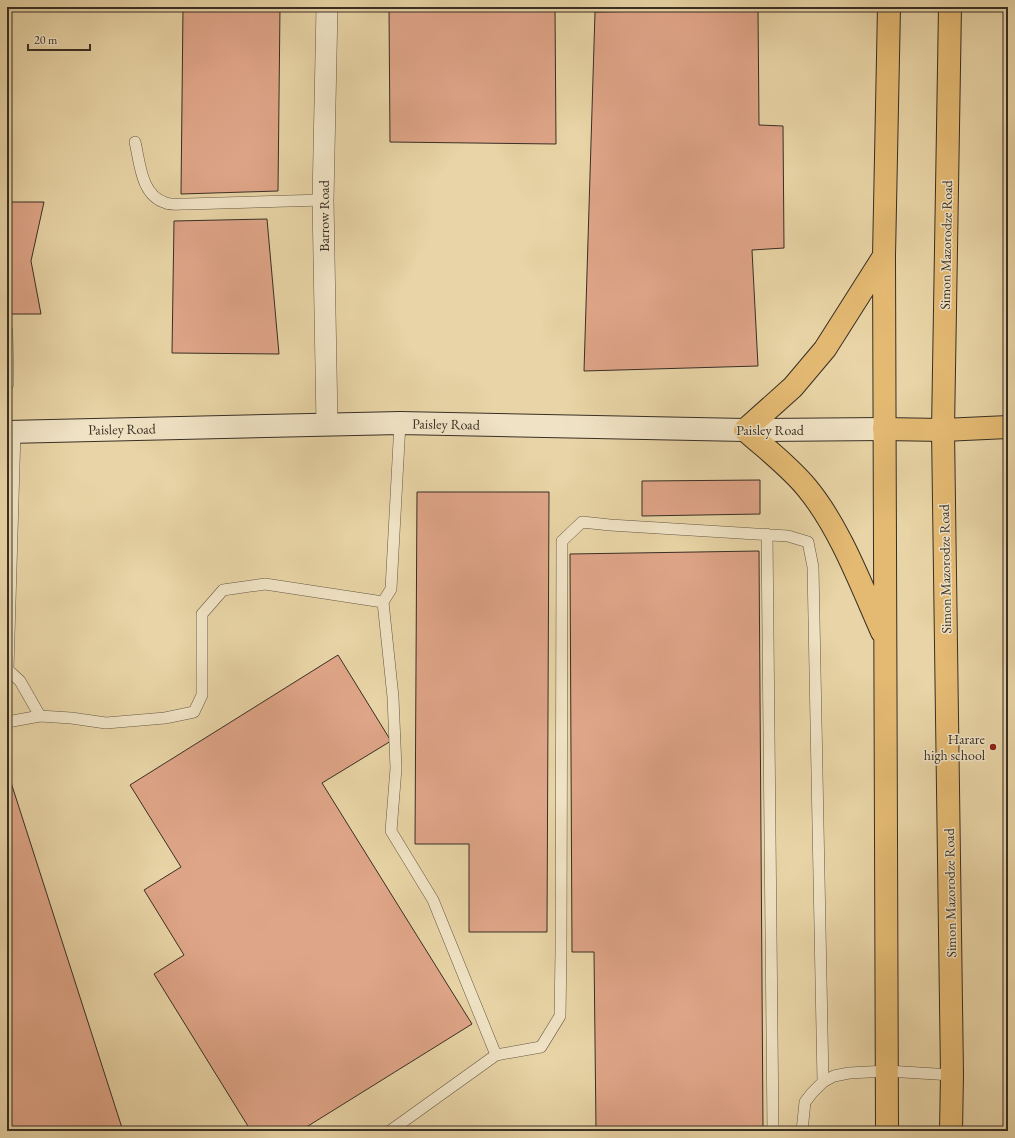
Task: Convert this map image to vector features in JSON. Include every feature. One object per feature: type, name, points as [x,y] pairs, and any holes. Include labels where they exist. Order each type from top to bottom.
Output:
[{"type":"main road","points":[[887,1131],[884,256],[889,7]]},
{"type":"main road","name":"Simon Mazorodze Road","points":[[950,7],[943,430],[952,1074],[951,1131]]},
{"type":"main road","points":[[884,256],[825,349],[793,386],[744,430],[793,472],[808,489],[826,515],[851,562],[885,640]]},
{"type":"main road","name":"Paisley Road","points":[[11,432],[400,423],[744,430],[884,429]]},
{"type":"main road","points":[[884,429],[943,430],[1008,427]]},
{"type":"street","name":"Barrow Road","points":[[327,7],[323,200],[327,424]]},
{"type":"lane","points":[[135,142],[145,186],[154,197],[166,203],[187,204],[323,200]]},
{"type":"lane","points":[[7,331],[8,384]]},
{"type":"lane","points":[[400,423],[391,589],[384,602],[394,697],[396,768],[391,831],[433,900],[496,1055]]},
{"type":"lane","points":[[11,432],[8,669],[20,680],[40,716]]},
{"type":"lane","points":[[390,1131],[496,1055],[541,1047],[560,1016],[562,952],[562,542],[582,522],[610,526],[767,534],[788,536],[808,542],[813,567],[823,1082]]},
{"type":"lane","points":[[767,534],[773,1131]]},
{"type":"lane","points":[[7,722],[40,716],[71,718],[106,724],[165,718],[194,712],[202,696],[202,614],[223,590],[265,584],[384,602]]},
{"type":"lane","points":[[802,1131],[805,1102],[823,1082],[834,1076],[849,1073],[887,1071],[952,1074]]},
{"type":"building","points":[[183,7],[280,7],[278,191],[181,194]]},
{"type":"building","points":[[389,7],[555,7],[556,144],[390,142]]},
{"type":"building","points":[[758,9],[759,125],[783,126],[784,248],[752,250],[758,366],[584,371],[595,12]]},
{"type":"building","points":[[7,202],[44,202],[31,261],[41,314],[7,314]]},
{"type":"building","points":[[267,219],[279,354],[172,353],[174,221]]},
{"type":"building","points":[[760,480],[760,514],[642,516],[642,481]]},
{"type":"building","points":[[417,492],[549,492],[547,932],[469,932],[469,844],[415,844]]},
{"type":"building","points":[[759,551],[763,1127],[596,1129],[594,952],[572,952],[570,554]]},
{"type":"building","points":[[338,655],[391,741],[322,783],[472,1024],[300,1131],[251,1131],[154,974],[184,955],[144,890],[181,867],[130,785]]},
{"type":"building","points":[[7,770],[123,1131],[7,1131]]},
{"type":"place","name":"Harare high school","points":[[993,747]]}]
